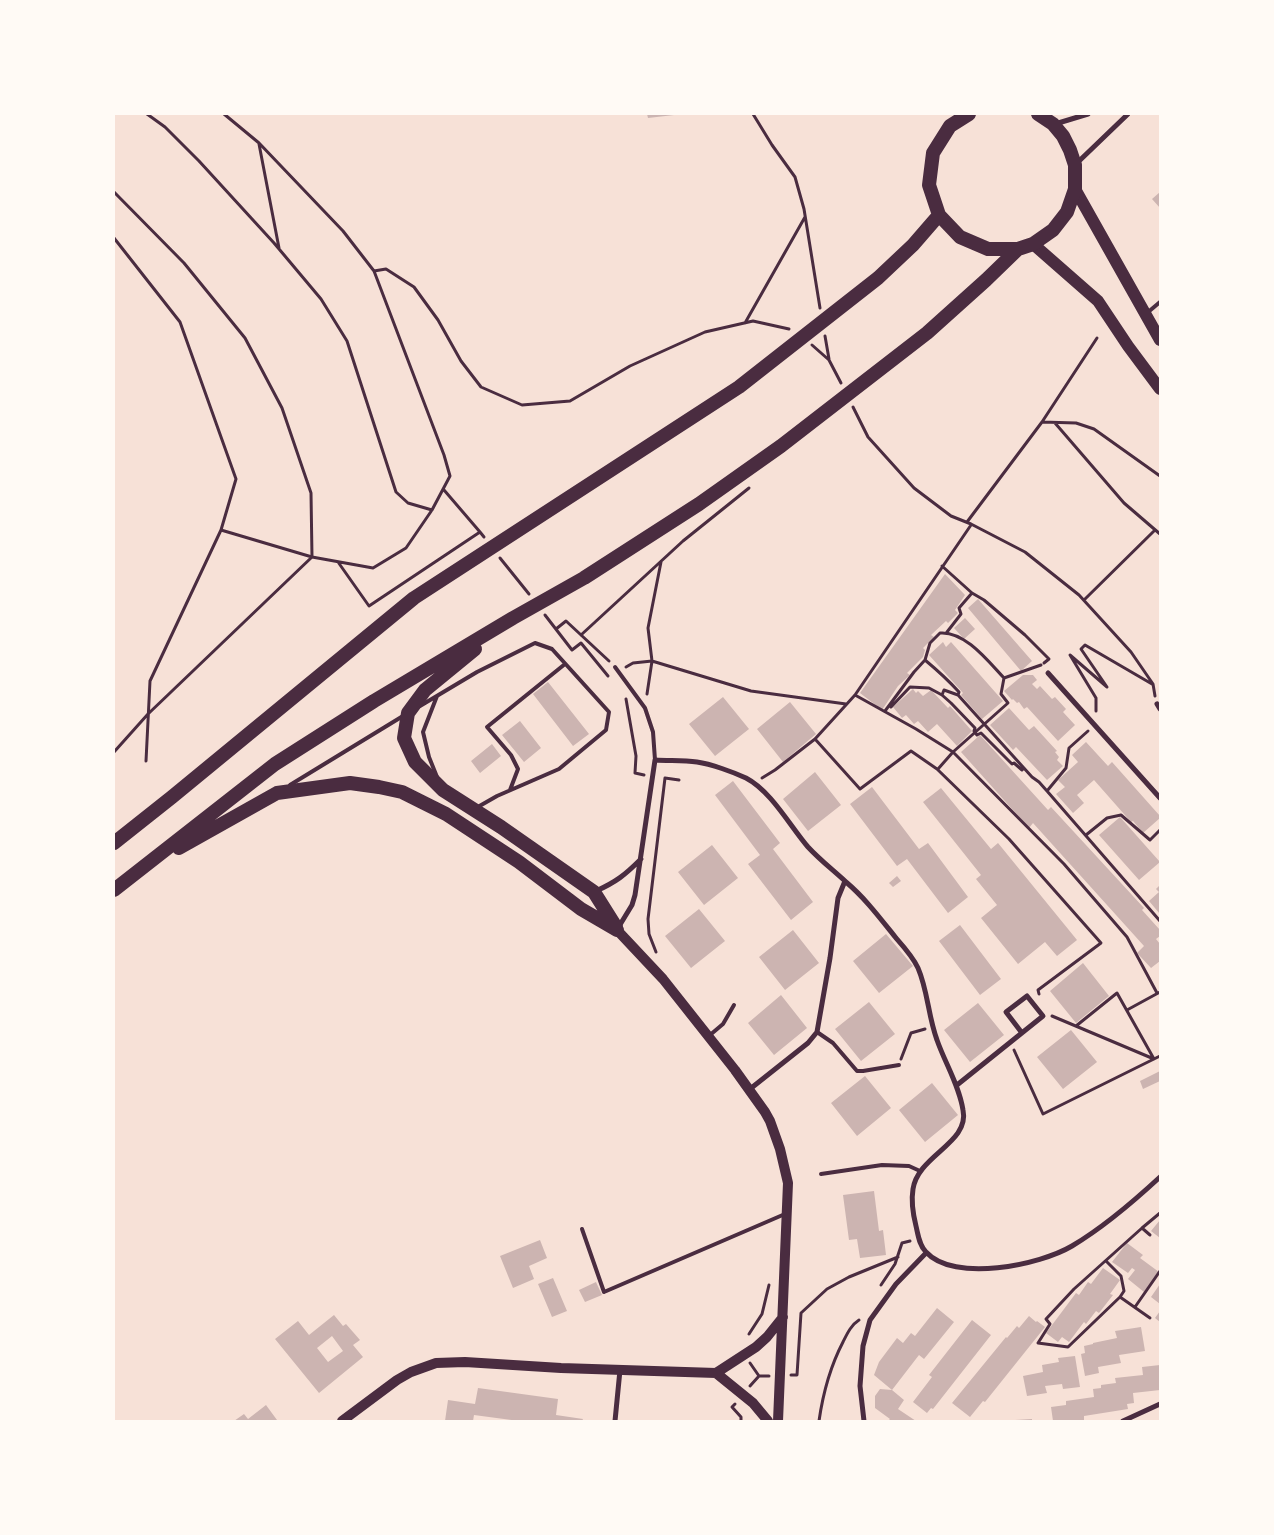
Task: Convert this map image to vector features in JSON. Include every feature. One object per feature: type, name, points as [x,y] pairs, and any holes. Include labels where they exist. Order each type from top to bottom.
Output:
[{"type":"highway","points":[[970,114],[950,126],[934,153],[929,185],[939,215],[960,237],[988,249],[1018,249],[1034,244],[1053,230],[1067,212],[1075,189],[1075,165],[1063,136],[1044,117]]},
{"type":"highway","points":[[114,842],[172,797],[414,598],[739,386],[878,278],[913,245],[939,215]]},
{"type":"highway","points":[[114,890],[275,764],[374,701],[584,578],[699,504],[781,446],[927,332],[1018,249]]},
{"type":"highway","points":[[513,618],[425,690],[408,713],[404,738],[415,762],[443,790],[502,827],[594,892],[618,930]]},
{"type":"highway","points":[[140,870],[277,793],[350,784],[379,787],[402,792],[446,814],[519,862],[581,909],[618,930]]},
{"type":"main road","points":[[1075,189],[1160,340]]},
{"type":"main road","points":[[1034,244],[1098,300],[1128,346],[1160,389]]},
{"type":"main road","points":[[618,930],[663,979],[750,1089],[770,1121],[780,1149],[788,1183],[778,1421]]},
{"type":"main road","points":[[342,1421],[398,1380],[411,1372],[436,1363],[465,1362],[561,1368],[716,1372],[756,1347],[783,1317]]},
{"type":"main road","points":[[716,1372],[753,1403],[768,1421]]},
{"type":"street","points":[[1044,117],[1088,114]]},
{"type":"street","points":[[1075,165],[1128,114]]},
{"type":"street","points":[[1048,673],[1160,798]]},
{"type":"street","points":[[618,930],[636,895],[655,760],[697,762],[737,774],[753,783],[772,802],[814,853],[845,881],[884,923],[913,959],[924,982],[932,1026],[957,1086],[964,1110],[962,1126],[954,1138],[929,1160],[920,1171],[913,1186],[912,1205],[919,1239],[926,1253],[942,1262],[965,1268],[1022,1265],[1045,1259],[1072,1246],[1096,1230],[1134,1201],[1160,1177]]},
{"type":"street","points":[[594,892],[614,883],[628,873],[641,859]]},
{"type":"street","points":[[750,1089],[803,1047],[816,1032],[830,958],[838,898],[845,881]]},
{"type":"street","points":[[957,1086],[1010,1043],[1044,1015],[1027,996],[1006,1012],[1022,1033]]},
{"type":"street","points":[[864,1421],[860,1386],[863,1346],[870,1320],[896,1284],[926,1253]]},
{"type":"street","points":[[615,1421],[620,1370]]},
{"type":"street","points":[[1123,1421],[1160,1404]]},
{"type":"lane","points":[[1145,314],[1160,302]]},
{"type":"lane","points":[[277,793],[477,672],[535,643],[552,649],[610,712],[606,730],[558,768],[474,809]]},
{"type":"lane","points":[[510,790],[518,768],[511,755],[487,727],[565,664]]},
{"type":"lane","points":[[614,667],[645,708],[653,732],[655,760]]},
{"type":"lane","points":[[437,696],[423,732],[429,757],[443,790]]},
{"type":"lane","points":[[708,1036],[723,1024],[734,1005]]},
{"type":"lane","points":[[816,1032],[833,1043],[856,1071],[863,1072],[899,1066]]},
{"type":"lane","points":[[821,1174],[882,1165],[909,1166],[920,1171]]},
{"type":"lane","points":[[582,1229],[604,1292],[787,1213]]},
{"type":"path","points":[[147,114],[165,127],[199,160],[279,249],[320,299],[347,341],[396,492],[408,502],[432,510]]},
{"type":"path","points":[[221,530],[312,558],[373,568],[406,548],[432,510],[450,476],[444,455],[374,272],[342,231],[259,143],[224,114]]},
{"type":"path","points":[[753,114],[795,177],[806,217],[821,315]]},
{"type":"path","points":[[259,143],[279,249]]},
{"type":"path","points":[[114,192],[184,263],[245,338],[282,408],[311,493],[312,558],[148,714],[114,752]]},
{"type":"path","points":[[745,323],[806,217]]},
{"type":"path","points":[[114,238],[180,322],[236,479],[221,530],[150,682],[146,761]]},
{"type":"path","points":[[374,272],[386,269],[414,288],[438,320],[461,361],[482,387],[522,405],[570,402],[630,366],[705,332],[753,321],[797,331]]},
{"type":"path","points":[[824,333],[829,360],[842,385]]},
{"type":"path","points":[[967,522],[1042,422],[1096,338]]},
{"type":"path","points":[[810,342],[829,360]]},
{"type":"path","points":[[851,402],[868,437],[914,488],[951,516],[967,522],[1025,552],[1084,600],[1131,652],[1153,684],[1159,707]]},
{"type":"path","points":[[1042,422],[1076,423],[1094,429],[1160,476]]},
{"type":"path","points":[[1055,422],[1124,503],[1160,534]]},
{"type":"path","points":[[581,635],[683,541],[753,485]]},
{"type":"path","points":[[444,490],[480,532]]},
{"type":"path","points":[[753,783],[775,770],[815,739],[855,695],[971,524]]},
{"type":"path","points":[[1084,600],[1155,530]]},
{"type":"path","points":[[338,562],[352,582]]},
{"type":"path","points":[[645,708],[652,662],[648,628],[661,562]]},
{"type":"path","points":[[942,566],[972,593],[984,600],[1025,635],[1049,659],[1041,665],[1004,678]]},
{"type":"path","points":[[947,633],[960,614],[959,608],[972,593]]},
{"type":"path","points":[[556,629],[566,621],[614,667]]},
{"type":"path","points":[[885,712],[914,672],[926,660],[930,644],[940,634],[954,634],[974,646],[1004,678]]},
{"type":"path","points":[[1047,790],[1066,768],[1069,748],[1096,725],[1096,698],[1070,655],[1107,687],[1081,649],[1085,645],[1153,684]]},
{"type":"path","points":[[926,660],[952,684],[959,692],[958,695]]},
{"type":"path","points":[[618,672],[633,663],[652,662],[751,691],[847,704]]},
{"type":"path","points":[[938,769],[953,752],[1008,703],[1000,694],[1004,678]]},
{"type":"path","points":[[890,705],[891,707],[910,687],[930,688],[951,702],[975,728],[975,733]]},
{"type":"path","points":[[942,695],[944,690],[958,695],[1024,768],[1047,790],[1160,920]]},
{"type":"path","points":[[855,695],[953,752],[1064,864],[1127,938],[1159,992],[1127,1010]]},
{"type":"path","points":[[631,729],[636,756],[635,773]]},
{"type":"path","points":[[975,733],[977,735],[981,733],[1012,764],[1014,763],[1022,770],[1024,768]]},
{"type":"path","points":[[815,739],[860,789],[912,751],[938,769],[1009,839],[1101,943],[1038,990],[1044,1015],[1076,1026],[1154,1059]]},
{"type":"path","points":[[658,955],[651,941],[648,919],[665,778]]},
{"type":"path","points":[[1086,836],[1108,818],[1121,815],[1150,840],[1160,830]]},
{"type":"path","points":[[1076,1026],[1117,993],[1154,1059]]},
{"type":"path","points":[[899,1066],[911,1034],[932,1026]]},
{"type":"path","points":[[1010,1043],[1043,1114],[1160,1056]]},
{"type":"path","points":[[1106,1261],[1121,1276],[1124,1291],[1120,1298],[1068,1347],[1038,1343],[1050,1324],[1046,1319],[1074,1289],[1160,1213]]},
{"type":"path","points":[[1142,1228],[1150,1235]]},
{"type":"path","points":[[792,1375],[797,1375],[800,1313],[827,1289],[849,1277],[898,1257]]},
{"type":"path","points":[[1134,1308],[1160,1271]]},
{"type":"path","points":[[756,1347],[748,1335],[762,1314],[770,1282]]},
{"type":"path","points":[[1120,1298],[1150,1318]]},
{"type":"path","points":[[819,1421],[833,1361],[848,1333],[855,1323],[860,1320]]},
{"type":"path","points":[[745,1355],[759,1376]]},
{"type":"path","points":[[792,1366],[792,1384]]},
{"type":"path","points":[[765,1383],[766,1368]]},
{"type":"path","points":[[743,1394],[759,1376],[766,1376]]},
{"type":"building","points":[[647,114],[674,114],[674,115],[648,118]]},
{"type":"building","points":[[1160,192],[1160,208],[1152,199]]},
{"type":"building","points":[[945,574],[965,595],[955,610],[958,613],[931,635],[934,637],[923,648],[925,650],[923,657],[907,673],[910,675],[898,686],[882,710],[860,693]]},
{"type":"building","points":[[978,599],[1032,661],[1021,671],[968,608]]},
{"type":"building","points":[[965,618],[975,629],[964,639],[954,628]]},
{"type":"building","points":[[943,642],[946,647],[951,642],[1003,701],[982,719],[961,695],[963,693],[929,655]]},
{"type":"building","points":[[1023,675],[1033,675],[1037,680],[1032,684],[1037,689],[1040,686],[1052,699],[1055,697],[1066,709],[1063,712],[1075,725],[1058,741],[1027,707],[1024,709],[1019,702],[1017,703],[1012,700],[1004,691]]},
{"type":"building","points":[[548,682],[589,734],[573,746],[533,694]]},
{"type":"building","points":[[913,689],[916,693],[918,691],[923,696],[931,690],[948,708],[950,706],[972,731],[957,746],[937,724],[928,732],[918,721],[914,724],[906,715],[902,718],[893,707]]},
{"type":"building","points":[[723,697],[749,729],[715,756],[689,724]]},
{"type":"building","points":[[790,702],[816,734],[783,762],[757,729]]},
{"type":"building","points":[[1009,708],[1029,730],[1034,726],[1057,751],[1055,752],[1059,757],[1057,760],[1063,766],[1047,780],[1016,747],[1013,750],[990,725]]},
{"type":"building","points":[[520,721],[541,748],[524,762],[502,735]]},
{"type":"building","points":[[980,735],[1048,810],[1051,807],[1144,908],[1142,910],[1160,930],[1160,936],[1156,939],[1160,944],[1160,961],[1151,968],[1137,953],[1144,946],[1033,823],[1029,828],[961,752]]},
{"type":"building","points":[[1086,742],[1108,766],[1112,762],[1160,816],[1143,833],[1094,780],[1077,795],[1084,803],[1073,813],[1056,794],[1065,787],[1058,780],[1078,762],[1072,755]]},
{"type":"building","points":[[492,744],[501,756],[480,773],[471,761]]},
{"type":"building","points":[[815,772],[841,805],[808,831],[783,799]]},
{"type":"building","points":[[733,781],[780,843],[773,849],[813,902],[791,920],[748,864],[760,855],[715,795]]},
{"type":"building","points":[[872,787],[919,849],[928,843],[968,897],[948,913],[907,859],[897,866],[850,804]]},
{"type":"building","points":[[941,788],[991,849],[998,843],[1077,940],[1057,956],[1045,942],[1018,964],[981,918],[997,905],[976,879],[981,875],[923,802]]},
{"type":"building","points":[[1120,817],[1160,862],[1139,880],[1099,835]]},
{"type":"building","points":[[712,845],[738,878],[704,905],[678,872]]},
{"type":"building","points":[[897,876],[901,881],[893,887],[889,883]]},
{"type":"building","points":[[1160,885],[1160,914],[1149,901],[1159,892],[1156,889]]},
{"type":"building","points":[[699,909],[725,941],[691,968],[665,936]]},
{"type":"building","points":[[960,925],[1001,979],[980,995],[939,941]]},
{"type":"building","points":[[793,930],[819,963],[785,990],[759,957]]},
{"type":"building","points":[[886,934],[913,966],[879,993],[853,961]]},
{"type":"building","points":[[1083,963],[1109,996],[1076,1023],[1050,991]]},
{"type":"building","points":[[781,995],[807,1028],[774,1055],[748,1023]]},
{"type":"building","points":[[869,1002],[895,1034],[861,1061],[835,1029]]},
{"type":"building","points":[[978,1003],[1004,1035],[970,1062],[944,1030]]},
{"type":"building","points":[[1071,1030],[1097,1062],[1063,1089],[1037,1057]]},
{"type":"building","points":[[1160,1071],[1160,1081],[1143,1089],[1140,1081]]},
{"type":"building","points":[[865,1076],[891,1108],[857,1136],[831,1103]]},
{"type":"building","points":[[932,1083],[958,1115],[925,1142],[899,1110]]},
{"type":"building","points":[[874,1191],[879,1231],[883,1230],[886,1255],[860,1258],[857,1239],[849,1240],[843,1195]]},
{"type":"building","points":[[1160,1220],[1160,1238],[1151,1231]]},
{"type":"building","points":[[540,1240],[547,1258],[529,1266],[534,1279],[513,1288],[500,1256]]},
{"type":"building","points":[[1127,1243],[1143,1255],[1140,1258],[1159,1272],[1144,1292],[1128,1279],[1135,1270],[1132,1268],[1128,1273],[1112,1262]]},
{"type":"building","points":[[1103,1268],[1120,1280],[1110,1294],[1113,1295],[1099,1313],[1096,1311],[1086,1324],[1084,1322],[1069,1342],[1062,1337],[1058,1342],[1046,1333],[1076,1293],[1079,1295],[1088,1282],[1091,1284]]},
{"type":"building","points":[[553,1278],[567,1311],[552,1317],[538,1284]]},
{"type":"building","points":[[596,1282],[602,1295],[585,1302],[579,1290]]},
{"type":"building","points":[[1160,1284],[1160,1304],[1151,1297]]},
{"type":"building","points":[[937,1308],[954,1322],[924,1359],[919,1355],[892,1390],[874,1375],[879,1362],[897,1338],[903,1343],[911,1333],[915,1336]]},
{"type":"building","points":[[1160,1311],[1160,1322],[1155,1318]]},
{"type":"building","points":[[334,1315],[343,1326],[346,1324],[360,1340],[353,1345],[363,1357],[319,1393],[275,1339],[298,1321],[309,1335]],"holes":[[[332,1336],[343,1351],[328,1362],[317,1348]]]},
{"type":"building","points":[[1029,1316],[1045,1327],[985,1402],[983,1401],[970,1417],[952,1403],[1006,1337],[1017,1326],[1019,1328]]},
{"type":"building","points":[[972,1320],[991,1335],[933,1409],[931,1408],[927,1413],[913,1402],[932,1377],[929,1375]]},
{"type":"building","points":[[1141,1327],[1145,1351],[1119,1355],[1121,1363],[1098,1367],[1099,1373],[1085,1376],[1081,1354],[1085,1353],[1084,1346],[1117,1338],[1115,1331]]},
{"type":"building","points":[[1075,1356],[1080,1387],[1063,1389],[1062,1384],[1045,1386],[1047,1393],[1027,1396],[1023,1376],[1043,1372],[1042,1365],[1059,1362],[1058,1358]]},
{"type":"building","points":[[1160,1365],[1160,1390],[1133,1393],[1134,1403],[1127,1404],[1128,1409],[1084,1416],[1084,1421],[1053,1421],[1051,1407],[1066,1405],[1066,1401],[1094,1397],[1093,1389],[1101,1388],[1101,1385],[1116,1383],[1115,1378],[1143,1375],[1142,1367]]},
{"type":"building","points":[[478,1388],[558,1399],[556,1415],[583,1419],[582,1421],[519,1421],[474,1415],[473,1421],[445,1421],[448,1400],[475,1404]]},
{"type":"building","points":[[880,1389],[892,1390],[904,1400],[898,1409],[916,1421],[888,1421],[890,1419],[875,1408],[875,1396]]},
{"type":"building","points":[[266,1405],[277,1420],[234,1421],[244,1414],[248,1419]]},
{"type":"building","points":[[1032,1419],[1032,1421],[1015,1421],[1015,1420]]}]
